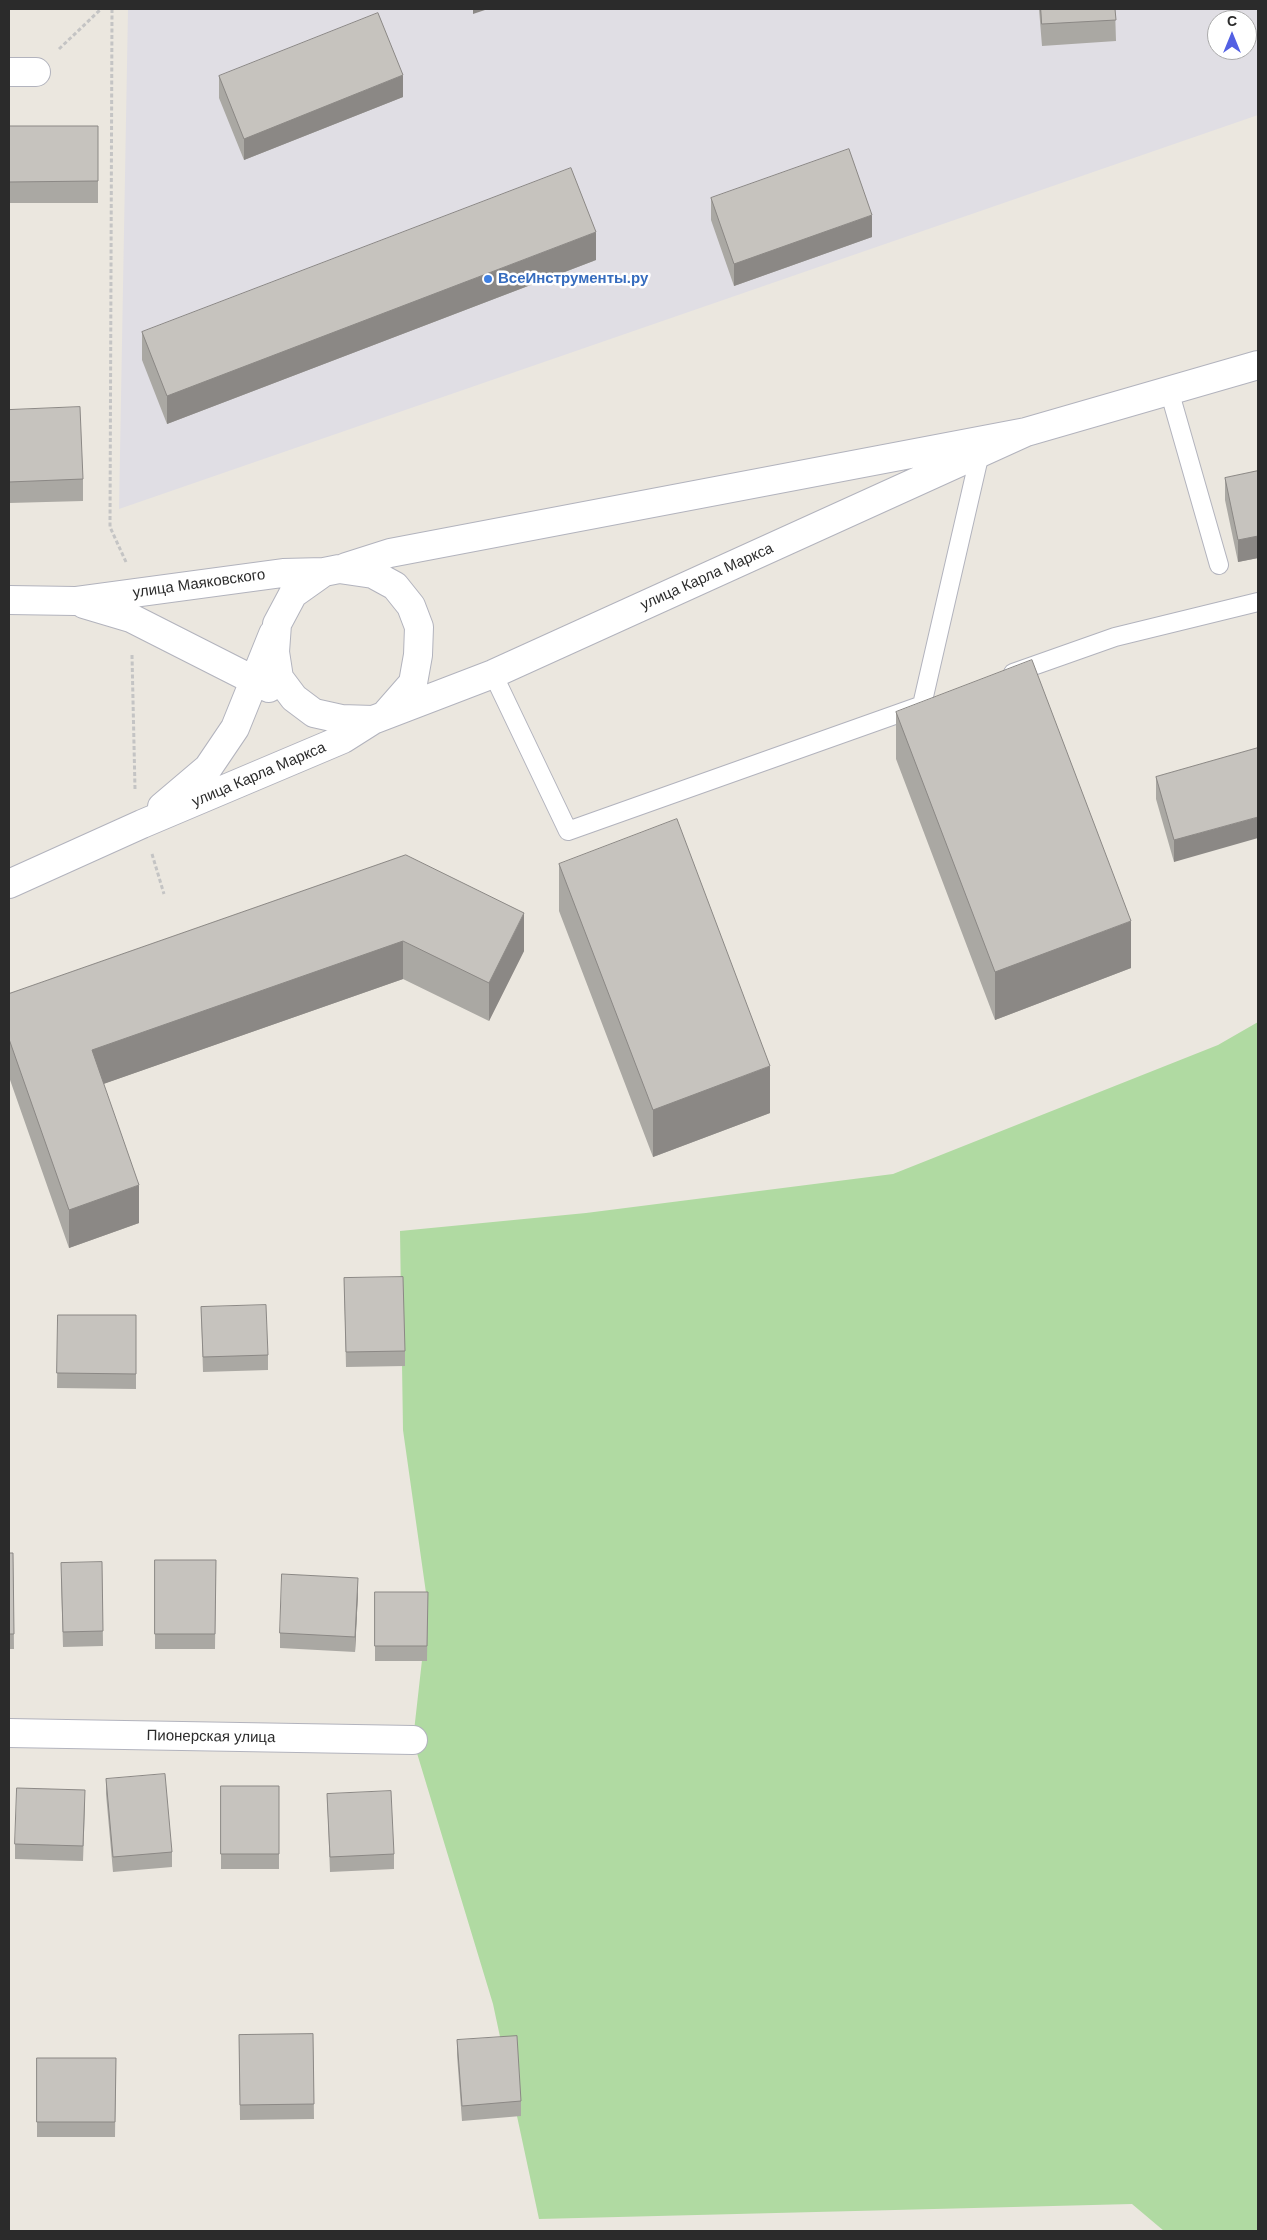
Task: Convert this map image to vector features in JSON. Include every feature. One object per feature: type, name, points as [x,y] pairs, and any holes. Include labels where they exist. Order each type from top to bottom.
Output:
[{"type":"main road","points":[[9,72],[36,72]]},
{"type":"main road","points":[[332,571],[372,574],[395,586],[411,606],[419,627],[418,655],[413,682],[379,717],[341,719],[314,713],[294,698],[279,678],[275,652],[277,624],[293,594],[332,571],[390,553],[1026,432],[1258,365]]},
{"type":"main road","name":"улица Карла Маркса","points":[[138,811],[343,739],[379,717],[493,674],[1026,432]]},
{"type":"main road","name":"улица Маяковского","points":[[9,600],[75,601],[283,573],[332,571]]},
{"type":"main road","name":"улица Маяковского","points":[[75,601],[131,618],[254,681],[294,698]]},
{"type":"main road","name":"улица Карла Маркса","points":[[9,884],[138,811],[208,768],[235,728],[277,624]]},
{"type":"main road","name":"Пионерская улица","points":[[9,1733],[413,1740]]},
{"type":"lane","points":[[1169,390],[1219,565]]},
{"type":"lane","points":[[922,705],[980,453]]},
{"type":"lane","points":[[996,679],[1115,637],[1258,602]]},
{"type":"lane","points":[[493,674],[568,831],[940,699]]},
{"type":"path","points":[[36,72],[101,9]]},
{"type":"path","points":[[112,9],[110,527],[129,567]]},
{"type":"path","points":[[132,649],[138,811]]},
{"type":"path","points":[[151,850],[164,894]]},
{"type":"shaded area","points":[[128,9],[1258,9],[1258,115],[119,509]]},
{"type":"green space","points":[[1258,1022],[1258,2231],[1164,2231],[1132,2204],[539,2219],[493,2004],[413,1740],[428,1607],[403,1430],[400,1231],[586,1213],[893,1174],[1218,1045]]},
{"type":"building","points":[[1041,9],[1115,9],[1116,20],[1042,24]]},
{"type":"building","points":[[378,13],[403,75],[244,139],[219,76]]},
{"type":"building","points":[[9,126],[98,126],[98,181],[9,182]]},
{"type":"building","points":[[849,149],[872,215],[734,264],[711,198]]},
{"type":"building","points":[[571,168],[596,232],[167,396],[142,332]]},
{"type":"building","points":[[80,407],[83,479],[9,482],[9,410]]},
{"type":"building","points":[[1258,471],[1258,536],[1238,540],[1225,478]]},
{"type":"building","points":[[1032,660],[1131,921],[995,972],[896,712]]},
{"type":"building","points":[[1258,748],[1258,817],[1174,840],[1156,777]]},
{"type":"building","points":[[677,819],[770,1066],[653,1110],[559,864]]},
{"type":"building","points":[[406,855],[524,913],[489,983],[403,941],[92,1050],[139,1185],[69,1210],[9,1039],[9,994]]},
{"type":"building","points":[[403,1277],[405,1351],[346,1352],[344,1278]]},
{"type":"building","points":[[266,1305],[268,1355],[203,1357],[201,1307]]},
{"type":"building","points":[[58,1315],[136,1315],[136,1374],[57,1373]]},
{"type":"building","points":[[9,1553],[13,1553],[14,1634],[9,1634]]},
{"type":"building","points":[[155,1560],[216,1560],[215,1634],[155,1634]]},
{"type":"building","points":[[102,1562],[103,1631],[63,1632],[61,1563]]},
{"type":"building","points":[[282,1574],[358,1578],[355,1637],[280,1633]]},
{"type":"building","points":[[375,1592],[428,1592],[427,1646],[375,1646]]},
{"type":"building","points":[[165,1774],[172,1852],[113,1857],[106,1779]]},
{"type":"building","points":[[221,1786],[279,1786],[279,1854],[221,1854]]},
{"type":"building","points":[[17,1788],[85,1790],[83,1846],[15,1844]]},
{"type":"building","points":[[391,1791],[394,1854],[330,1857],[327,1794]]},
{"type":"building","points":[[313,2034],[314,2104],[240,2105],[239,2035]]},
{"type":"building","points":[[517,2036],[521,2101],[462,2106],[457,2040]]},
{"type":"building","points":[[37,2058],[116,2058],[115,2122],[37,2122]]},
{"type":"place","name":"ВсеИнструменты.ру","points":[[488,279]]}]
